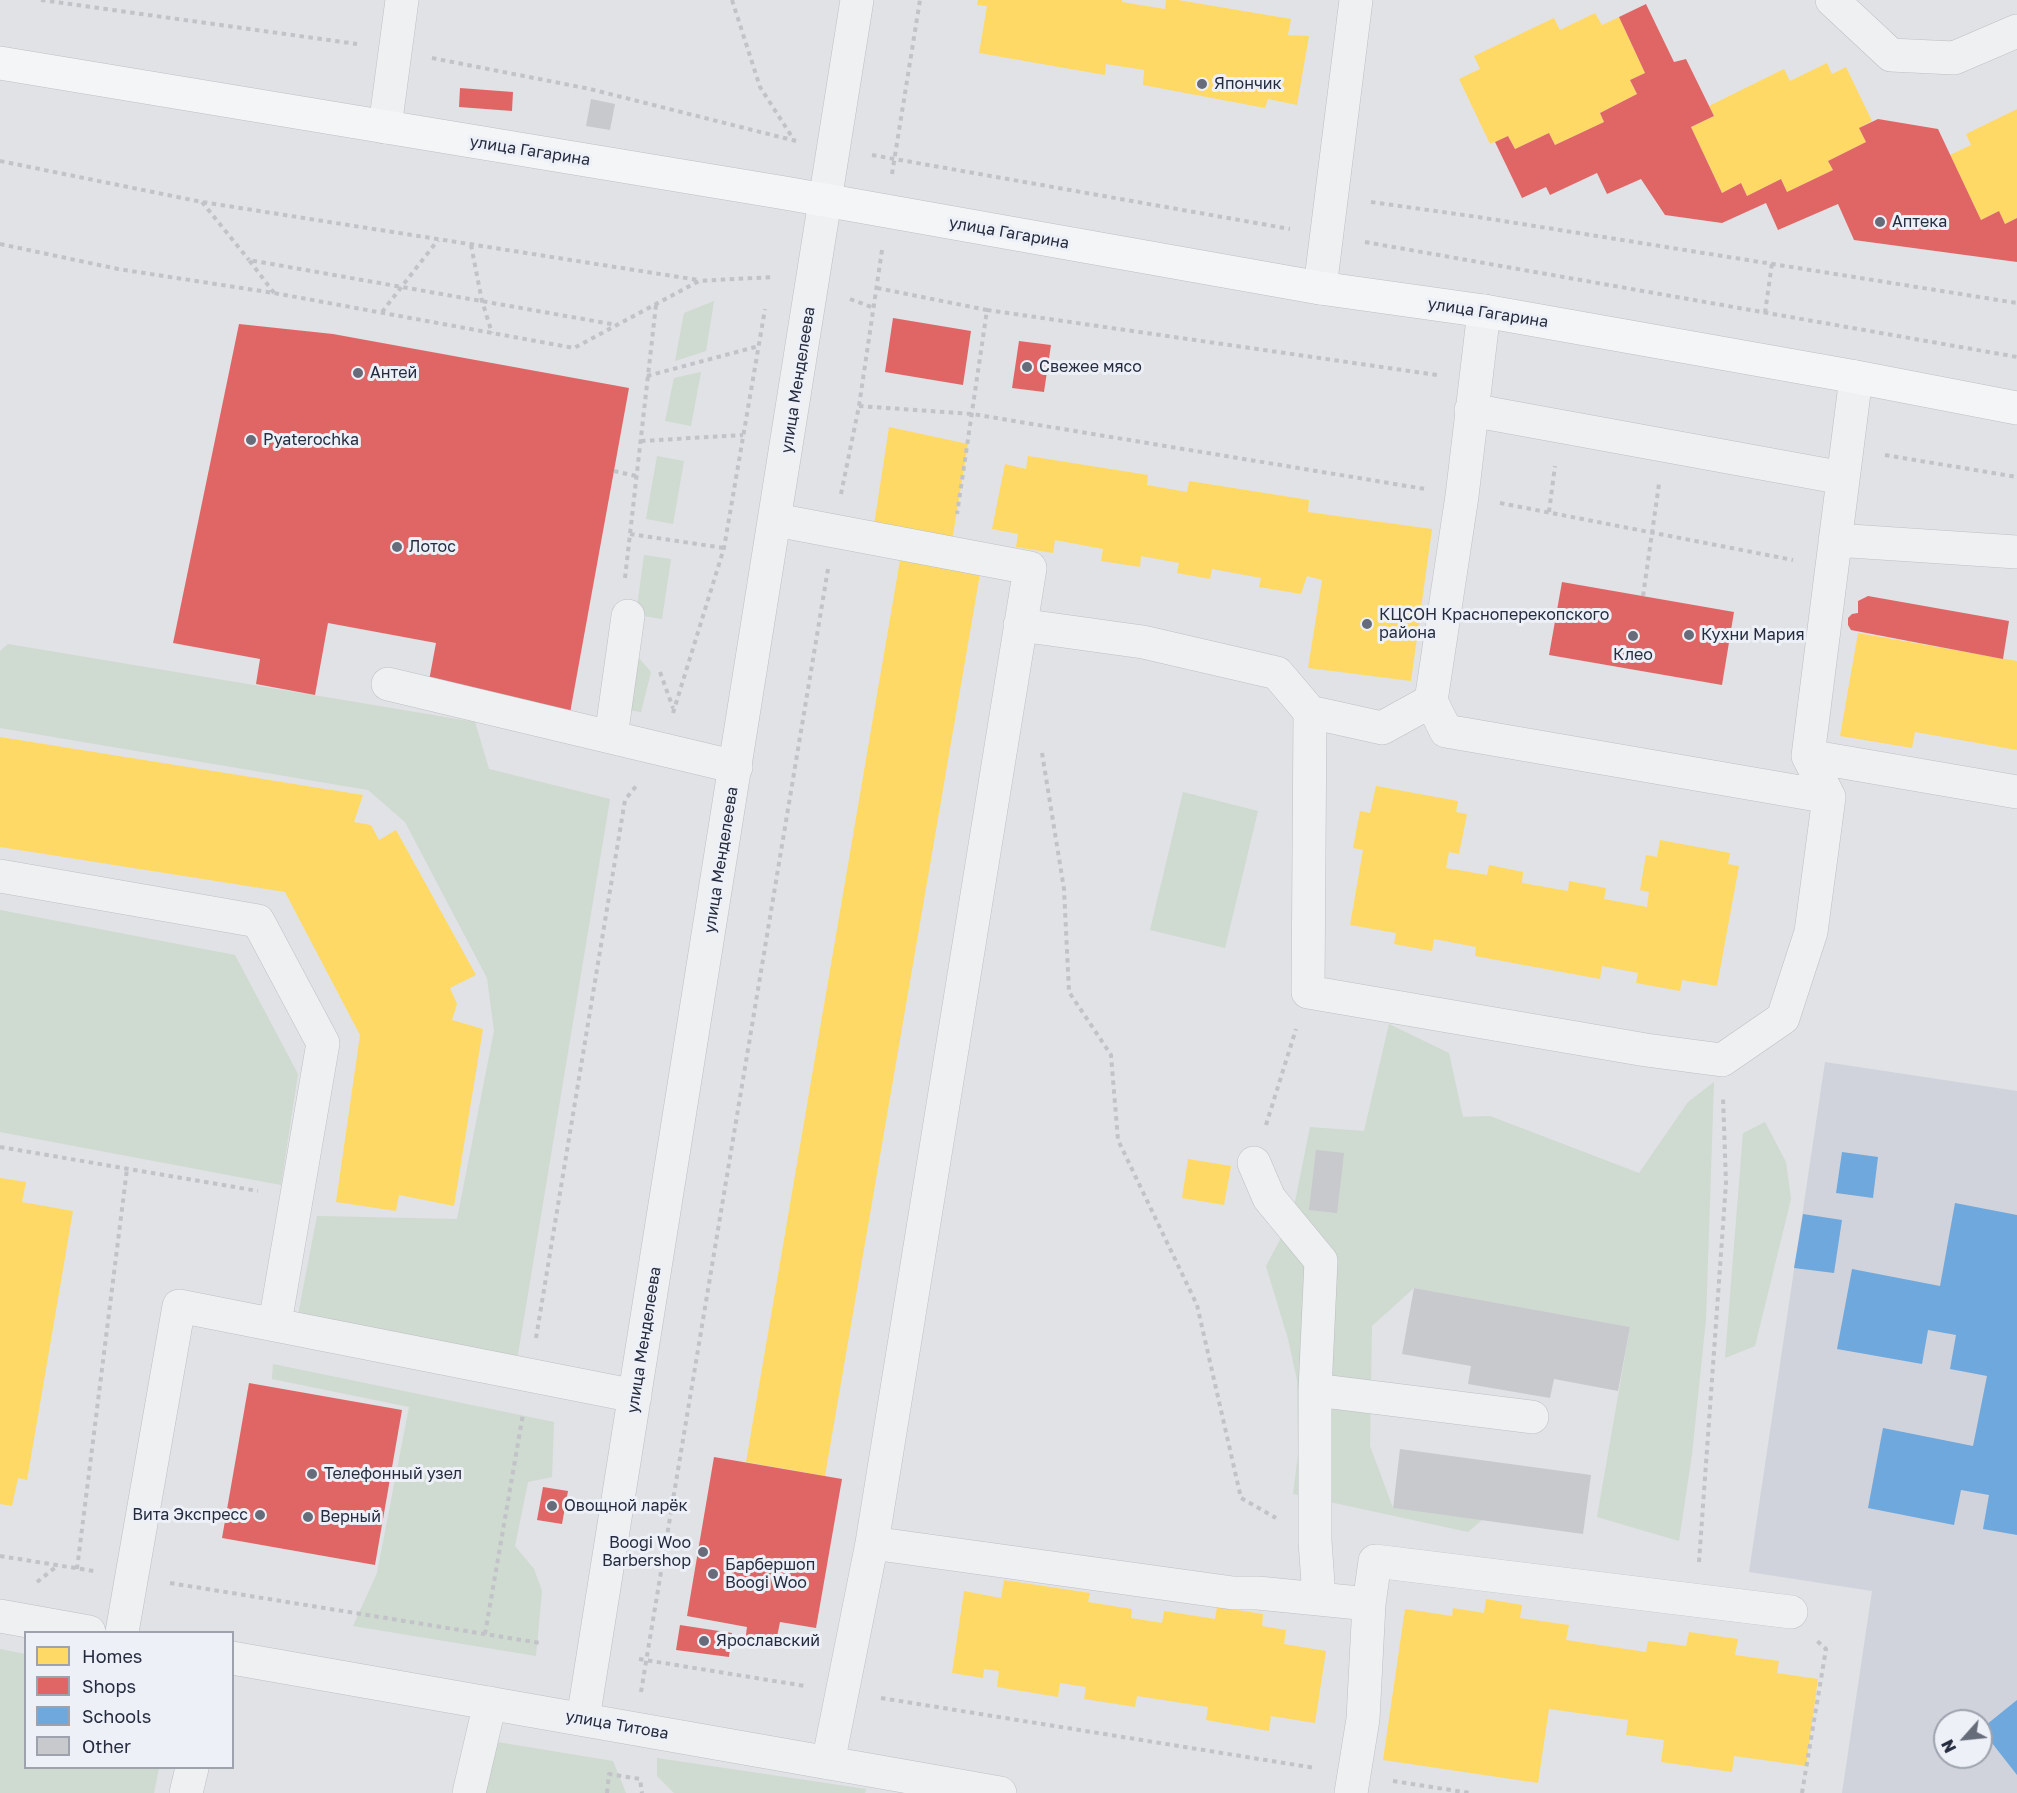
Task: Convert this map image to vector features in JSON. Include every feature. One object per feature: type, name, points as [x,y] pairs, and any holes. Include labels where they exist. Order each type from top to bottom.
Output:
[{"type":"main road","name":"улица Гагарина","points":[[0,63],[886,212],[1320,288],[1484,311],[2017,408]]},
{"type":"street","points":[[385,127],[402,0]]},
{"type":"street","name":"улица Менделеева","points":[[584,1719],[827,202],[857,0]]},
{"type":"street","points":[[1320,288],[1356,0]]},
{"type":"street","points":[[1832,0],[1891,54],[1954,58],[2017,31]]},
{"type":"street","points":[[1484,311],[1462,496],[1431,701],[1446,731],[1828,797]]},
{"type":"street","points":[[1310,712],[1308,992],[1646,1050],[1722,1060],[1783,1018],[1811,932],[1828,797],[1808,756],[1856,377]]},
{"type":"street","points":[[1471,410],[1843,478]]},
{"type":"street","points":[[776,520],[1030,568],[872,1543],[828,1763]]},
{"type":"street","points":[[1834,554],[2017,552]]},
{"type":"street","points":[[611,737],[628,616]]},
{"type":"street","points":[[1020,625],[1143,642],[1278,673],[1310,712],[1382,728],[1431,701]]},
{"type":"street","points":[[388,684],[736,767]]},
{"type":"street","points":[[1808,756],[2017,792]]},
{"type":"street","points":[[0,876],[258,921],[323,1043],[275,1323]]},
{"type":"street","points":[[1254,1163],[1269,1198],[1322,1261],[1315,1390],[1315,1541],[1319,1598]]},
{"type":"street","points":[[122,1631],[179,1306],[275,1323],[635,1396]]},
{"type":"street","points":[[1315,1390],[1532,1417]]},
{"type":"street","points":[[872,1543],[1233,1593],[1258,1593],[1369,1604]]},
{"type":"street","points":[[1353,1784],[1363,1719],[1369,1604],[1375,1561],[1791,1612]]},
{"type":"street","points":[[0,1616],[84,1631]]},
{"type":"street","name":"улица Титова","points":[[234,1658],[1000,1793]]},
{"type":"street","points":[[468,1793],[490,1703]]},
{"type":"street","points":[[186,1793],[192,1769]]},
{"type":"path","points":[[41,0],[395,51],[590,89],[794,141],[2017,357]]},
{"type":"path","points":[[732,0],[760,87],[794,141]]},
{"type":"path","points":[[641,1695],[834,531],[859,406],[886,212],[920,0]]},
{"type":"path","points":[[0,161],[202,202],[699,280],[771,276],[813,286],[874,308]]},
{"type":"path","points":[[1331,196],[1478,217],[2017,303]]},
{"type":"path","points":[[202,202],[274,293]]},
{"type":"path","points":[[382,313],[438,240]]},
{"type":"path","points":[[0,244],[118,269],[274,293],[574,348],[699,280]]},
{"type":"path","points":[[471,245],[482,301],[492,333]]},
{"type":"path","points":[[249,260],[617,325]]},
{"type":"path","points":[[1765,313],[1772,263]]},
{"type":"path","points":[[769,288],[772,266]]},
{"type":"path","points":[[877,288],[987,310],[956,509],[963,556]]},
{"type":"path","points":[[485,1634],[625,800],[666,750],[674,709],[724,548],[767,299]]},
{"type":"path","points":[[628,616],[622,609],[656,304]]},
{"type":"path","points":[[647,376],[759,346]]},
{"type":"path","points":[[859,406],[972,414],[1462,496],[1651,532],[1834,554]]},
{"type":"path","points":[[1549,512],[1559,427]]},
{"type":"path","points":[[641,441],[743,435]]},
{"type":"path","points":[[1643,596],[1666,446]]},
{"type":"path","points":[[614,471],[636,476]]},
{"type":"path","points":[[630,534],[724,548]]},
{"type":"path","points":[[658,665],[674,709]]},
{"type":"path","points":[[1041,752],[1064,889],[1069,993],[1111,1055],[1118,1140],[1197,1305],[1241,1498],[1315,1541]]},
{"type":"path","points":[[1254,1163],[1308,992]]},
{"type":"path","points":[[1697,1601],[1726,1183],[1722,1060]]},
{"type":"path","points":[[0,1147],[297,1198]]},
{"type":"path","points":[[76,1569],[127,1169]]},
{"type":"path","points":[[0,1556],[540,1643]]},
{"type":"path","points":[[1791,1612],[1826,1649],[1802,1793]]},
{"type":"path","points":[[639,1659],[843,1692],[1353,1784],[1470,1793]]},
{"type":"path","points":[[607,1793],[609,1774],[640,1779],[642,1793]]},
{"type":"shaded area","points":[[714,301],[706,351],[675,361],[684,313]]},
{"type":"shaded area","points":[[701,372],[691,426],[665,421],[674,378]]},
{"type":"shaded area","points":[[657,456],[684,461],[673,524],[646,519]]},
{"type":"shaded area","points":[[644,555],[671,559],[662,619],[636,615]]},
{"type":"shaded area","points":[[8,644],[475,722],[489,769],[610,799],[517,1360],[298,1315],[317,1216],[457,1219],[494,1031],[487,978],[405,822],[368,790],[0,728],[0,651]]},
{"type":"shaded area","points":[[630,648],[651,672],[641,712],[622,709]]},
{"type":"shaded area","points":[[1183,792],[1258,811],[1225,948],[1150,930]]},
{"type":"shaded area","points":[[0,910],[235,955],[298,1074],[281,1185],[0,1132]]},
{"type":"shaded area","points":[[1389,1024],[1449,1053],[1463,1117],[1490,1116],[1639,1173],[1688,1102],[1714,1082],[1706,1319],[1692,1454],[1679,1541],[1597,1517],[1630,1327],[1414,1288],[1372,1326],[1370,1446],[1393,1508],[1482,1520],[1468,1532],[1293,1494],[1298,1455],[1297,1380],[1288,1339],[1266,1266],[1292,1217],[1310,1127],[1364,1131]]},
{"type":"shaded area","points":[[1825,1062],[2017,1091],[2017,1793],[1842,1793],[1872,1591],[1749,1572]]},
{"type":"shaded area","points":[[1765,1122],[1786,1162],[1791,1199],[1755,1346],[1725,1358],[1743,1133]]},
{"type":"shaded area","points":[[273,1364],[554,1422],[552,1477],[528,1482],[515,1546],[534,1569],[542,1591],[536,1656],[353,1626],[377,1573],[409,1407],[272,1379]]},
{"type":"shaded area","points":[[0,1649],[24,1654],[24,1769],[159,1769],[154,1793],[0,1793]]},
{"type":"shaded area","points":[[497,1742],[613,1761],[626,1793],[485,1793]]},
{"type":"shaded area","points":[[657,1758],[866,1789],[865,1793],[674,1793],[657,1776]]},
{"type":"building: Homes","points":[[978,0],[1122,0],[1122,2],[1165,9],[1166,0],[1178,0],[1291,19],[1288,35],[1309,36],[1297,105],[1268,99],[1265,108],[1143,85],[1144,70],[1106,64],[1105,75],[979,53],[987,6],[977,5]]},
{"type":"building: Homes","points":[[1595,13],[1602,25],[1619,17],[1645,73],[1630,80],[1637,94],[1600,113],[1604,122],[1555,145],[1549,133],[1515,149],[1508,136],[1490,144],[1459,79],[1480,69],[1474,56],[1554,18],[1560,30]]},
{"type":"building: Homes","points":[[1827,63],[1832,74],[1846,67],[1872,121],[1859,128],[1866,142],[1828,161],[1833,170],[1787,192],[1781,179],[1747,196],[1741,183],[1722,193],[1691,127],[1714,116],[1709,106],[1784,69],[1790,81]]},
{"type":"building: Homes","points":[[2017,109],[2017,218],[2005,224],[1999,211],[1981,220],[1950,155],[1971,145],[1966,134]]},
{"type":"building: Homes","points":[[889,427],[968,444],[950,553],[872,538]]},
{"type":"building: Homes","points":[[1028,456],[1148,475],[1147,485],[1187,492],[1189,481],[1309,500],[1308,512],[1432,529],[1411,681],[1308,668],[1322,580],[1307,576],[1301,594],[1259,587],[1261,578],[1212,569],[1210,579],[1177,573],[1179,563],[1141,556],[1140,567],[1101,561],[1103,549],[1055,540],[1053,553],[1016,547],[1018,534],[992,529],[1005,464],[1026,469]]},
{"type":"building: Homes","points":[[900,560],[980,574],[825,1476],[746,1462]]},
{"type":"building: Homes","points":[[1858,633],[2017,661],[2017,750],[1915,732],[1912,748],[1840,736]]},
{"type":"building: Homes","points":[[0,737],[363,795],[354,822],[371,825],[379,840],[396,830],[476,975],[450,988],[457,1004],[452,1020],[483,1029],[454,1206],[399,1195],[396,1211],[336,1202],[360,1035],[285,892],[0,847]]},
{"type":"building: Homes","points":[[1376,786],[1458,801],[1456,812],[1467,814],[1459,854],[1449,852],[1446,868],[1487,875],[1489,865],[1523,872],[1522,883],[1568,891],[1569,881],[1606,888],[1604,899],[1647,907],[1649,892],[1640,890],[1646,855],[1657,857],[1660,840],[1730,853],[1728,864],[1739,866],[1717,986],[1682,980],[1680,991],[1636,983],[1638,973],[1602,966],[1600,979],[1475,956],[1476,947],[1434,939],[1432,951],[1394,944],[1396,933],[1350,925],[1363,850],[1353,848],[1360,811],[1370,813]]},
{"type":"building: Homes","points":[[1188,1159],[1231,1166],[1224,1205],[1182,1198]]},
{"type":"building: Homes","points":[[0,1178],[26,1182],[22,1202],[73,1211],[27,1480],[18,1478],[12,1506],[0,1504]]},
{"type":"building: Homes","points":[[1004,1580],[1090,1593],[1088,1602],[1132,1609],[1131,1618],[1162,1623],[1164,1611],[1215,1619],[1217,1607],[1263,1614],[1262,1626],[1286,1630],[1284,1644],[1326,1651],[1315,1723],[1271,1716],[1269,1731],[1206,1720],[1208,1707],[1137,1696],[1135,1707],[1084,1699],[1086,1687],[1060,1683],[1058,1697],[997,1687],[999,1671],[984,1669],[983,1678],[952,1673],[964,1591],[1001,1598]]},
{"type":"building: Homes","points":[[1486,1599],[1522,1605],[1520,1618],[1569,1625],[1566,1640],[1646,1652],[1648,1641],[1686,1646],[1689,1632],[1738,1639],[1735,1655],[1779,1661],[1777,1673],[1818,1679],[1806,1766],[1734,1756],[1732,1772],[1661,1762],[1664,1740],[1626,1735],[1628,1720],[1549,1709],[1538,1783],[1383,1760],[1405,1609],[1452,1616],[1453,1608],[1484,1613]]},
{"type":"building: Shops","points":[[1646,4],[1674,62],[1686,59],[1714,116],[1691,127],[1722,193],[1741,183],[1747,196],[1781,179],[1787,192],[1833,170],[1828,161],[1866,142],[1859,128],[1878,119],[1938,129],[1981,220],[1999,211],[2005,224],[2017,218],[2017,262],[1854,240],[1838,204],[1778,230],[1766,203],[1722,223],[1665,215],[1641,179],[1607,194],[1597,173],[1550,195],[1546,187],[1522,198],[1495,142],[1508,136],[1515,149],[1549,133],[1555,145],[1604,122],[1600,113],[1637,94],[1630,80],[1645,73],[1619,17]]},
{"type":"building: Shops","points":[[460,88],[513,92],[512,111],[459,107]]},
{"type":"building: Shops","points":[[893,318],[971,331],[963,385],[885,372]]},
{"type":"building: Shops","name":"Лотос","points":[[239,324],[333,334],[629,388],[570,713],[428,686],[436,643],[328,623],[315,695],[256,684],[260,659],[173,643]]},
{"type":"building: Shops","points":[[1019,341],[1051,345],[1044,392],[1012,388]]},
{"type":"building: Shops","points":[[1562,582],[1734,612],[1722,685],[1549,655]]},
{"type":"building: Shops","points":[[1868,596],[2009,621],[2003,659],[1851,630],[1848,618],[1858,613],[1858,601]]},
{"type":"building: Shops","name":"Телефонный узел","points":[[249,1383],[402,1410],[375,1565],[222,1538]]},
{"type":"building: Shops","points":[[714,1457],[842,1479],[816,1628],[780,1622],[775,1647],[745,1642],[747,1627],[687,1616]]},
{"type":"building: Shops","name":"Овощной ларёк","points":[[543,1487],[568,1491],[562,1524],[537,1520]]},
{"type":"building: Shops","name":"Ярославский","points":[[680,1625],[732,1633],[729,1657],[676,1650]]},
{"type":"building: Schools","points":[[1842,1152],[1878,1157],[1873,1198],[1836,1193]]},
{"type":"building: Schools","points":[[1955,1203],[2017,1215],[2017,1535],[1983,1529],[1989,1495],[1961,1490],[1954,1525],[1868,1508],[1883,1428],[1973,1446],[1987,1376],[1950,1369],[1956,1335],[1928,1330],[1922,1364],[1837,1349],[1852,1269],[1940,1286]]},
{"type":"building: Schools","points":[[1803,1214],[1842,1220],[1834,1273],[1794,1268]]},
{"type":"building: Schools","points":[[2017,1700],[2017,1775],[1993,1744],[1993,1719]]},
{"type":"building: Other","points":[[591,99],[615,104],[610,130],[586,126]]},
{"type":"building: Other","points":[[1316,1150],[1344,1153],[1337,1213],[1309,1210]]},
{"type":"building: Other","points":[[1414,1288],[1630,1327],[1618,1391],[1554,1379],[1550,1398],[1468,1384],[1471,1366],[1402,1354]]},
{"type":"building: Other","points":[[1400,1449],[1591,1475],[1583,1534],[1393,1508]]},
{"type":"place","name":"Япончик","points":[[1202,84]]},
{"type":"place","name":"Аптека","points":[[1880,222]]},
{"type":"place","name":"Свежее мясо","points":[[1027,367]]},
{"type":"place","name":"Антей","points":[[358,373]]},
{"type":"place","name":"Pyaterochka","points":[[251,440]]},
{"type":"place","name":"Лотос","points":[[397,547]]},
{"type":"place","name":"КЦСОН Красноперекопского района","points":[[1367,624]]},
{"type":"place","name":"Кухни Мария","points":[[1689,635]]},
{"type":"place","name":"Клео","points":[[1633,636]]},
{"type":"place","name":"Телефонный узел","points":[[312,1474]]},
{"type":"place","name":"Овощной ларёк","points":[[552,1506]]},
{"type":"place","name":"Вита Экспресс","points":[[260,1515]]},
{"type":"place","name":"Верный","points":[[308,1517]]},
{"type":"place","name":"Boogi Woo Barbershop","points":[[703,1552]]},
{"type":"place","name":"Барбершоп Boogi Woo","points":[[713,1574]]},
{"type":"place","name":"Ярославский","points":[[704,1641]]}]
